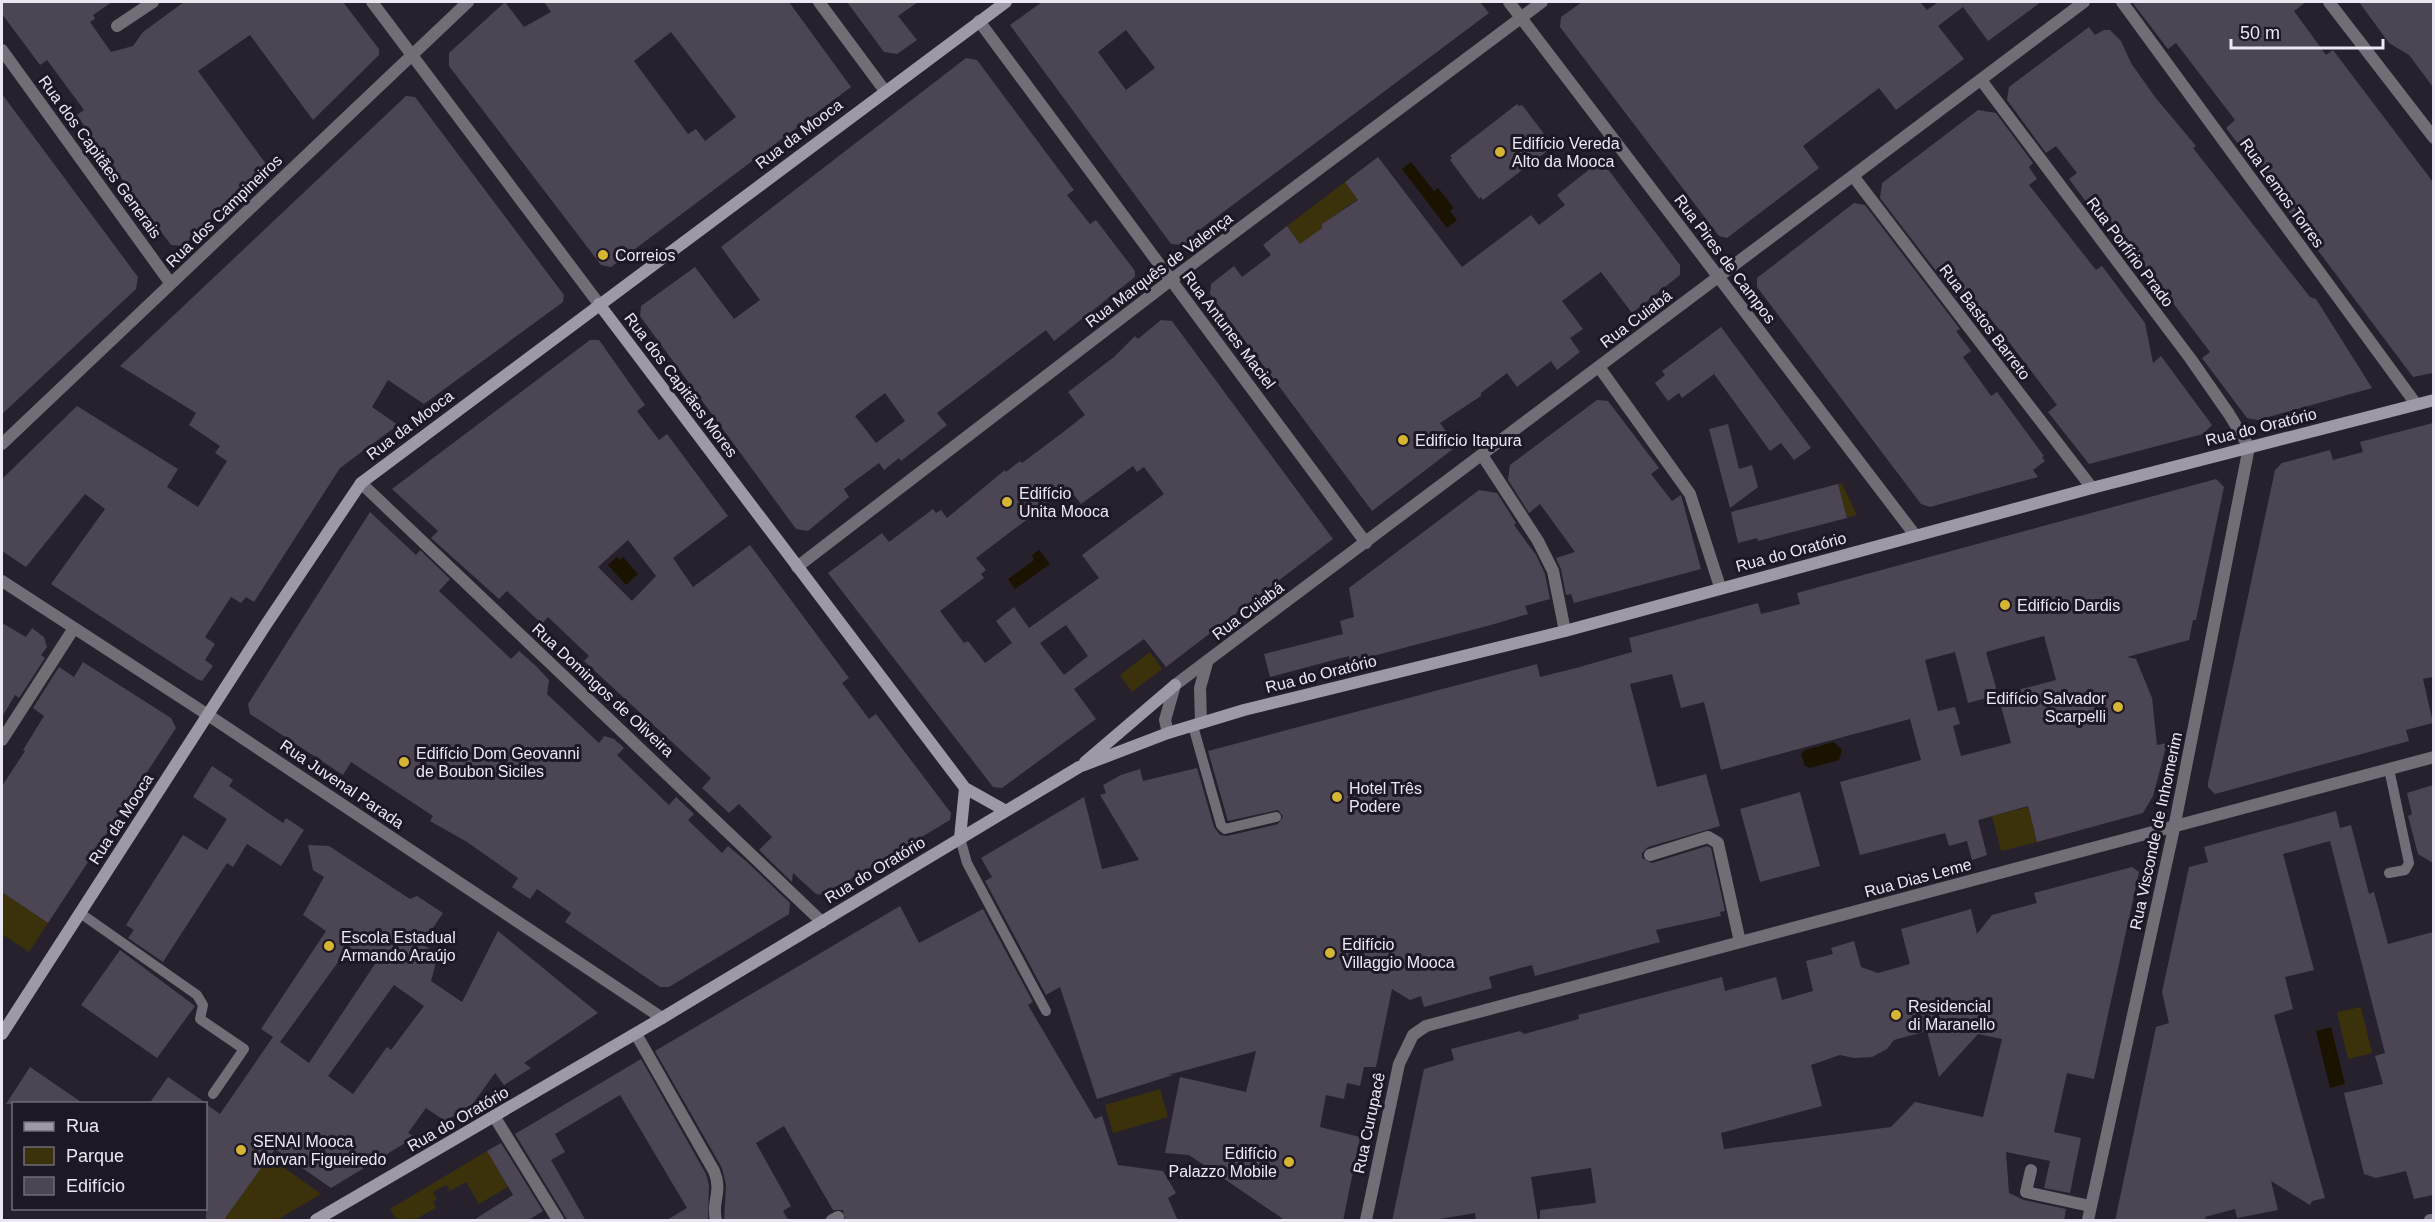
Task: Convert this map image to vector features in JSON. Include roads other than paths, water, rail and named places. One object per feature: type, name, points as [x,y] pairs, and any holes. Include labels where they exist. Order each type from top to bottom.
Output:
[{"type":"street","points":[[117,26],[153,2]]},
{"type":"street","name":"Rua dos Capitães Mores","points":[[372,2],[965,788],[1006,811]]},
{"type":"street","name":"Rua dos Campineiros","points":[[2,444],[468,2]]},
{"type":"street","points":[[819,2],[885,91]]},
{"type":"street","name":"Rua da Mooca","points":[[2,1034],[208,715],[362,483],[599,303],[1006,2]]},
{"type":"street","name":"Rua Pires de Campos","points":[[1509,2],[1916,535]]},
{"type":"street","name":"Rua Marquês de Valença","points":[[797,567],[1171,280],[1542,2]]},
{"type":"street","name":"Rua Cuiabá","points":[[1175,685],[2084,2]]},
{"type":"street","name":"Rua Lemos Torres","points":[[2122,2],[2416,404]]},
{"type":"street","points":[[2329,2],[2433,138]]},
{"type":"street","name":"Rua Antunes Maciel","points":[[979,21],[1366,543]]},
{"type":"street","name":"Rua dos Capitães Generais","points":[[2,50],[171,284]]},
{"type":"street","name":"Rua Porfírio Prado","points":[[1981,80],[2190,358],[2249,447]]},
{"type":"street","name":"Rua Bastos Barreto","points":[[1853,176],[2092,488]]},
{"type":"street","points":[[1599,367],[1690,494],[1720,587]]},
{"type":"street","name":"Rua do Oratório","points":[[316,1221],[636,1034],[1079,767],[1197,724],[1565,632],[1720,587],[2433,400]]},
{"type":"street","name":"Rua Visconde de Inhomerim","points":[[2088,1221],[2174,828],[2249,447]]},
{"type":"street","points":[[1482,455],[1538,541],[1553,571],[1565,632]]},
{"type":"street","name":"Rua Domingos de Oliveira","points":[[362,483],[822,922]]},
{"type":"street","name":"Rua Juvenal Parada","points":[[2,581],[208,715],[662,1018]]},
{"type":"street","points":[[2,740],[74,628]]},
{"type":"street","name":"Rua Cuiabá","points":[[1197,724],[1200,688],[1207,663]]},
{"type":"street","points":[[1168,733],[1165,720],[1175,685]]},
{"type":"street","points":[[1079,767],[1175,685]]},
{"type":"street","name":"Rua Dias Leme","points":[[1413,1035],[1426,1026],[1458,1017],[2174,828],[2433,757]]},
{"type":"street","points":[[960,838],[965,788]]},
{"type":"street","points":[[1650,855],[1708,837],[1718,843],[1740,942]]},
{"type":"street","points":[[636,1034],[714,1171],[720,1189],[715,1207],[716,1221]]},
{"type":"street","name":"Rua Curupacê","points":[[1366,1221],[1399,1064],[1413,1035]]},
{"type":"street","points":[[494,1116],[558,1221]]},
{"type":"street","points":[[2031,1170],[2026,1192],[2090,1206]]},
{"type":"lane","points":[[1197,724],[1221,825],[1225,829],[1275,817]]},
{"type":"lane","points":[[2389,769],[2409,863],[2405,870],[2389,873]]},
{"type":"lane","points":[[960,838],[967,863],[1046,1011]]},
{"type":"lane","points":[[80,913],[197,995],[203,1005],[200,1018],[244,1049],[213,1094]]},
{"type":"place","name":"Edifício Vereda Alto da Mooca","points":[[1500,152]]},
{"type":"place","name":"Correios","points":[[603,255]]},
{"type":"place","name":"Edifício Itapura","points":[[1403,440]]},
{"type":"place","name":"Edifício Unita Mooca","points":[[1007,502]]},
{"type":"place","name":"Edifício Dardis","points":[[2005,605]]},
{"type":"place","name":"Edifício Salvador Scarpelli","points":[[2118,707]]},
{"type":"place","name":"Edifício Dom Geovanni de Boubon Siciles","points":[[404,762]]},
{"type":"place","name":"Hotel Três Podere","points":[[1337,797]]},
{"type":"place","name":"Escola Estadual Armando Araújo","points":[[329,946]]},
{"type":"place","name":"Edifício Villaggio Mooca","points":[[1330,953]]},
{"type":"place","name":"Residencial di Maranello","points":[[1896,1015]]},
{"type":"place","name":"SENAI Mooca Morvan Figueiredo","points":[[241,1150]]},
{"type":"place","name":"Edifício Palazzo Mobile","points":[[1289,1162]]}]
